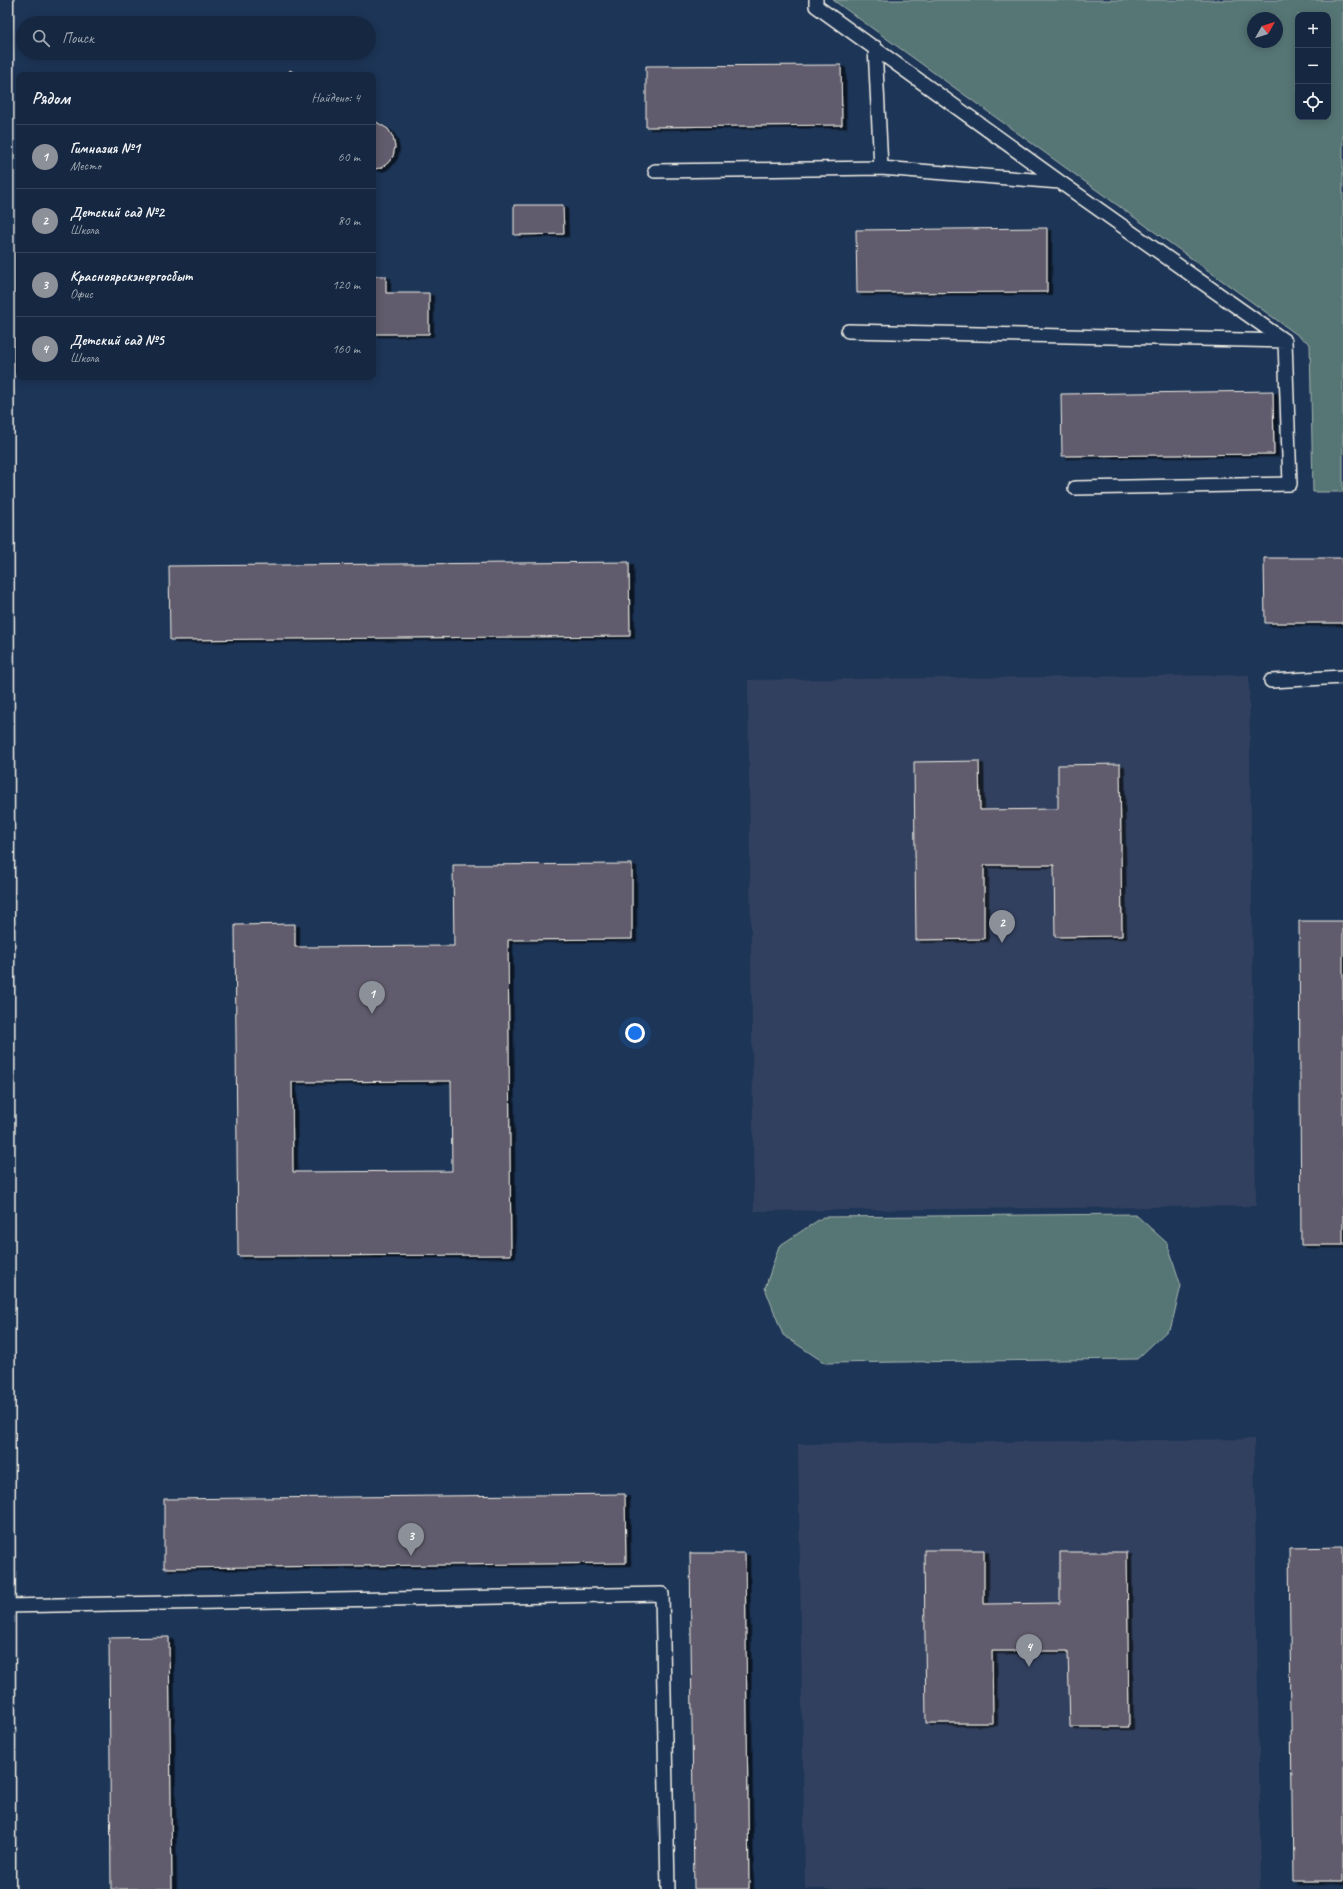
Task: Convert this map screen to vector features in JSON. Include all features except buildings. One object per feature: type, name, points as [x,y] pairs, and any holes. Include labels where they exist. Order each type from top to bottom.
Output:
[{"type":"street","points":[[2,0],[1,410],[4,1606],[2,1696],[4,1889]]},
{"type":"lane","points":[[816,0],[816,6],[876,47],[1060,182],[1285,341]]},
{"type":"lane","points":[[876,47],[881,168]]},
{"type":"lane","points":[[655,171],[881,168],[1060,182]]},
{"type":"lane","points":[[848,331],[1285,341]]},
{"type":"lane","points":[[1074,488],[1290,484],[1285,341]]},
{"type":"lane","points":[[1271,681],[1343,677]]},
{"type":"lane","points":[[4,1606],[662,1594],[668,1889]]},
{"type":"shaded area","points":[[1249,675],[1256,1206],[754,1211],[748,680]]},
{"type":"shaded area","points":[[1254,1439],[1261,1889],[805,1889],[798,1444]]},
{"type":"green space","points":[[833,0],[1343,0],[1343,492],[1313,492],[1310,344]]},
{"type":"green space","points":[[1135,1214],[1167,1243],[1181,1286],[1171,1327],[1137,1359],[825,1363],[783,1335],[765,1288],[779,1246],[823,1217]]},
{"type":"place","name":"Детский сад №2","points":[[1002,943]]},
{"type":"place","name":"Гимназия №1","points":[[372,1014]]},
{"type":"place","name":"Красноярскэнергосбыт","points":[[411,1556]]},
{"type":"place","name":"Детский сад №5","points":[[1029,1667]]}]
